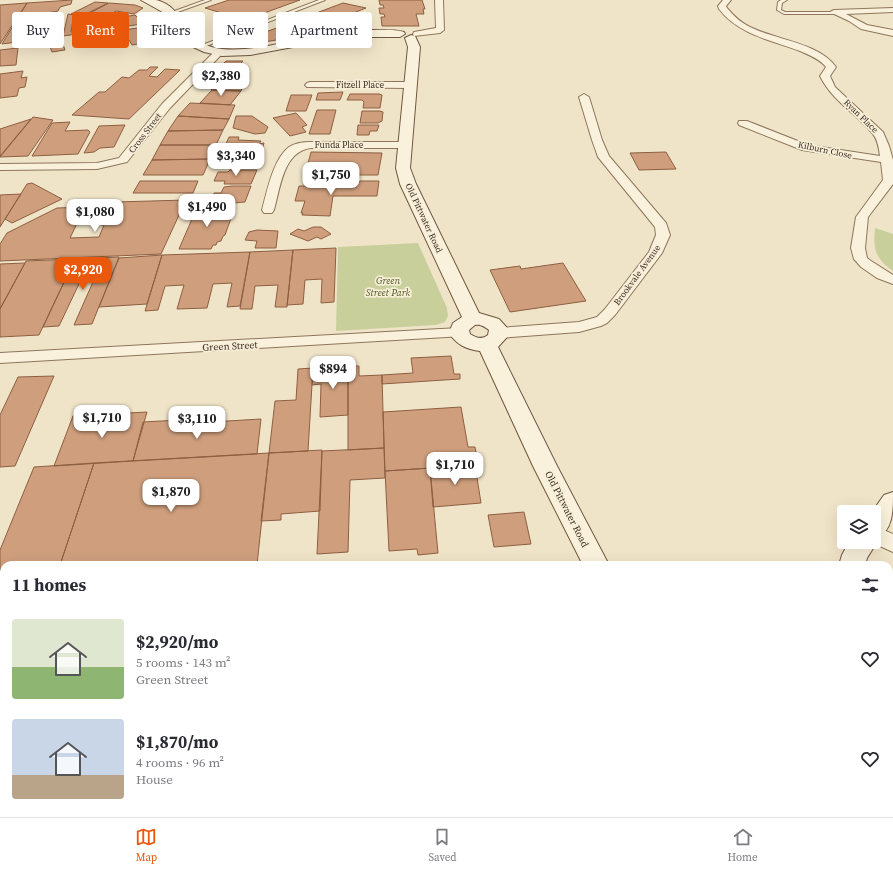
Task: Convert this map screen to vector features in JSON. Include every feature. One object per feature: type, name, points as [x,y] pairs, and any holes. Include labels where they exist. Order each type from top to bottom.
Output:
[{"type":"street","points":[[146,0],[159,5],[170,12]]},
{"type":"street","points":[[203,48],[220,52],[255,52],[316,39],[348,35],[380,33],[409,36],[440,30],[439,0]]},
{"type":"street","name":"Ryan Place","points":[[727,0],[722,6],[723,10],[742,26],[753,32],[814,54],[828,62],[831,67],[826,76],[828,83],[879,134],[884,146],[889,180],[862,217],[858,248],[861,259],[866,264],[882,275],[893,280]]},
{"type":"street","points":[[852,20],[848,13],[859,10]]},
{"type":"street","points":[[834,13],[837,11],[893,10]]},
{"type":"street","points":[[834,13],[871,29],[893,33]]},
{"type":"street","name":"Old Pittwater Road","points":[[409,36],[414,47],[403,168],[408,184],[473,320]]},
{"type":"street","name":"Cross Street","points":[[0,167],[97,166],[123,160],[166,106],[220,52]]},
{"type":"street","name":"Fitzell Place","points":[[310,85],[410,85]]},
{"type":"street","name":"Brookvale Avenue","points":[[493,338],[574,328],[596,323],[610,312],[655,253],[662,240],[663,230],[658,222],[604,157],[584,98]]},
{"type":"street","name":"Kilburn Close","points":[[743,123],[806,148],[887,160]]},
{"type":"street","name":"Funda Place","points":[[268,210],[284,160],[293,150],[303,146],[313,145],[404,145]]},
{"type":"street","points":[[473,320],[492,322],[497,327],[493,338],[478,345],[469,343],[462,339],[459,333],[462,325],[473,320]]},
{"type":"street","name":"Green Street","points":[[0,358],[459,333]]},
{"type":"street","name":"Old Pittwater Road","points":[[493,338],[539,453],[594,561]]},
{"type":"street","points":[[881,519],[893,502]]},
{"type":"street","points":[[881,538],[893,544]]},
{"type":"street","points":[[853,561],[859,549]]},
{"type":"lane","points":[[174,12],[209,0]]},
{"type":"lane","points":[[205,45],[324,0]]},
{"type":"lane","points":[[785,0],[780,2],[779,10],[784,13],[834,13]]},
{"type":"green space","points":[[875,228],[893,234],[893,271],[882,262],[876,253],[874,242]]},
{"type":"green space","name":"Green Street Park","points":[[418,243],[447,308],[448,316],[445,322],[436,325],[336,331],[338,247]]},
{"type":"building","points":[[72,0],[71,4],[60,7],[58,11],[52,12],[22,12],[27,3]]},
{"type":"building","points":[[229,0],[300,0],[267,12],[218,12],[205,8]]},
{"type":"building","points":[[379,0],[422,0],[425,9],[423,9],[424,14],[416,14],[419,26],[382,26],[381,17],[385,17],[384,14],[380,14],[379,8],[384,8],[383,5],[380,5]]},
{"type":"building","points":[[95,2],[108,3],[90,12],[75,12]]},
{"type":"building","points":[[27,3],[21,12],[12,12],[12,26],[0,44],[0,5]]},
{"type":"building","points":[[109,3],[135,5],[143,8],[134,14],[116,11],[92,12]]},
{"type":"building","points":[[343,3],[366,8],[356,12],[319,12]]},
{"type":"building","points":[[68,14],[72,15],[72,35],[64,36]]},
{"type":"building","points":[[135,15],[137,17],[137,25],[129,26],[129,16]]},
{"type":"building","points":[[12,28],[12,43],[2,44]]},
{"type":"building","points":[[137,28],[137,44],[132,45],[129,40],[129,29]]},
{"type":"building","points":[[276,28],[276,40],[268,41],[268,31]]},
{"type":"building","points":[[64,47],[65,50],[52,52],[50,48]]},
{"type":"building","points":[[18,48],[16,65],[0,66],[0,50]]},
{"type":"building","points":[[226,61],[243,61],[230,75],[213,75]]},
{"type":"building","points":[[150,67],[158,67],[149,76],[157,77],[165,69],[180,70],[129,119],[72,115],[99,92],[105,92],[122,77],[129,78],[139,70],[147,70]]},
{"type":"building","points":[[23,71],[21,78],[27,77],[25,87],[19,88],[17,96],[0,98],[0,74]]},
{"type":"building","points":[[224,75],[246,77],[241,91],[211,90]]},
{"type":"building","points":[[212,90],[241,91],[230,105],[200,103]]},
{"type":"building","points":[[343,92],[340,100],[316,100],[318,93]]},
{"type":"building","points":[[350,94],[382,95],[380,108],[363,108],[364,102],[362,100],[347,100]]},
{"type":"building","points":[[291,95],[312,95],[306,111],[286,111]]},
{"type":"building","points":[[190,103],[235,105],[229,119],[178,116]]},
{"type":"building","points":[[317,110],[336,110],[330,134],[309,134]]},
{"type":"building","points":[[362,111],[383,112],[382,121],[378,123],[360,123]]},
{"type":"building","points":[[296,113],[307,125],[302,127],[306,132],[290,136],[273,118]]},
{"type":"building","points":[[178,116],[229,119],[223,130],[168,131]]},
{"type":"building","points":[[236,116],[252,116],[268,127],[265,133],[255,134],[233,128]]},
{"type":"building","points":[[33,117],[53,120],[28,156],[0,157]]},
{"type":"building","points":[[31,119],[0,156],[0,129]]},
{"type":"building","points":[[70,122],[65,131],[88,130],[90,132],[78,154],[32,156],[52,123]]},
{"type":"building","points":[[125,125],[114,147],[100,148],[94,152],[84,153],[99,126]]},
{"type":"building","points":[[358,125],[379,125],[377,131],[370,131],[369,135],[357,135]]},
{"type":"building","points":[[223,130],[216,145],[160,145],[168,131]]},
{"type":"building","points":[[229,137],[239,137],[238,140],[261,141],[259,144],[264,143],[257,165],[217,165]]},
{"type":"building","points":[[160,145],[216,145],[210,159],[152,160]]},
{"type":"building","points":[[311,152],[382,153],[378,175],[305,175]]},
{"type":"building","points":[[666,152],[676,169],[639,170],[630,153]]},
{"type":"building","points":[[210,159],[203,175],[143,175],[152,160]]},
{"type":"building","points":[[230,170],[257,170],[251,184],[224,184],[225,181],[214,181],[218,172],[228,172]]},
{"type":"building","points":[[140,181],[198,181],[193,193],[133,193]]},
{"type":"building","points":[[360,181],[379,181],[377,196],[333,196],[330,216],[302,215],[303,213],[301,213],[305,201],[295,201],[299,186],[353,186]]},
{"type":"building","points":[[32,183],[62,199],[12,223],[5,219],[27,184]]},
{"type":"building","points":[[251,186],[245,202],[233,203],[233,201],[223,201],[223,198],[212,198],[214,193],[221,193],[224,187]]},
{"type":"building","points":[[21,194],[0,227],[0,195]]},
{"type":"building","points":[[186,200],[161,254],[0,261],[0,244],[7,233],[57,208],[85,207],[70,238],[99,237],[104,225],[101,225],[104,221],[108,221],[116,202]]},
{"type":"building","points":[[198,205],[215,206],[214,208],[234,210],[225,235],[221,241],[217,242],[216,245],[213,245],[211,249],[179,249]]},
{"type":"building","points":[[313,227],[321,227],[331,234],[321,239],[317,237],[308,241],[290,234],[298,229],[304,231]]},
{"type":"building","points":[[257,230],[278,231],[276,248],[255,248],[257,241],[245,240],[249,232]]},
{"type":"building","points":[[336,248],[334,302],[321,303],[322,279],[305,280],[303,304],[287,305],[293,250]]},
{"type":"building","points":[[293,250],[287,307],[275,307],[278,285],[255,286],[252,309],[240,309],[250,252]]},
{"type":"building","points":[[250,252],[240,306],[227,307],[232,283],[213,284],[207,308],[177,309],[184,285],[165,286],[158,310],[145,311],[162,255]]},
{"type":"building","points":[[162,255],[147,304],[99,307],[119,258]]},
{"type":"building","points":[[119,257],[92,324],[74,325],[100,266],[87,267],[59,326],[43,327],[75,259]]},
{"type":"building","points":[[75,259],[39,335],[0,337],[0,309],[26,261]]},
{"type":"building","points":[[25,263],[0,309],[0,264]]},
{"type":"building","points":[[563,263],[586,301],[510,312],[490,270],[520,266],[521,269]]},
{"type":"building","points":[[451,356],[454,374],[460,374],[460,379],[382,384],[382,375],[413,373],[411,358]]},
{"type":"building","points":[[348,366],[348,415],[320,417],[321,384],[312,385],[313,368]]},
{"type":"building","points":[[348,366],[359,366],[359,376],[382,375],[384,448],[348,450]]},
{"type":"building","points":[[313,368],[308,451],[269,453],[275,401],[296,400],[298,369]]},
{"type":"building","points":[[54,376],[15,466],[0,467],[0,415],[18,377]]},
{"type":"building","points":[[461,407],[468,447],[475,447],[478,465],[385,471],[383,412]]},
{"type":"building","points":[[147,412],[133,461],[54,466],[73,416]]},
{"type":"building","points":[[261,419],[257,454],[133,461],[143,422],[179,420],[178,424]]},
{"type":"building","points":[[384,448],[385,478],[350,480],[348,552],[317,554],[322,451]]},
{"type":"building","points":[[322,450],[320,511],[281,514],[281,520],[261,521],[269,453]]},
{"type":"building","points":[[269,453],[257,561],[61,561],[94,463]]},
{"type":"building","points":[[94,463],[61,561],[0,561],[0,550],[34,467]]},
{"type":"building","points":[[475,465],[481,503],[433,507],[430,468]]},
{"type":"building","points":[[430,468],[438,553],[418,555],[417,549],[389,551],[385,471]]},
{"type":"building","points":[[524,512],[531,544],[494,547],[488,515]]}]
